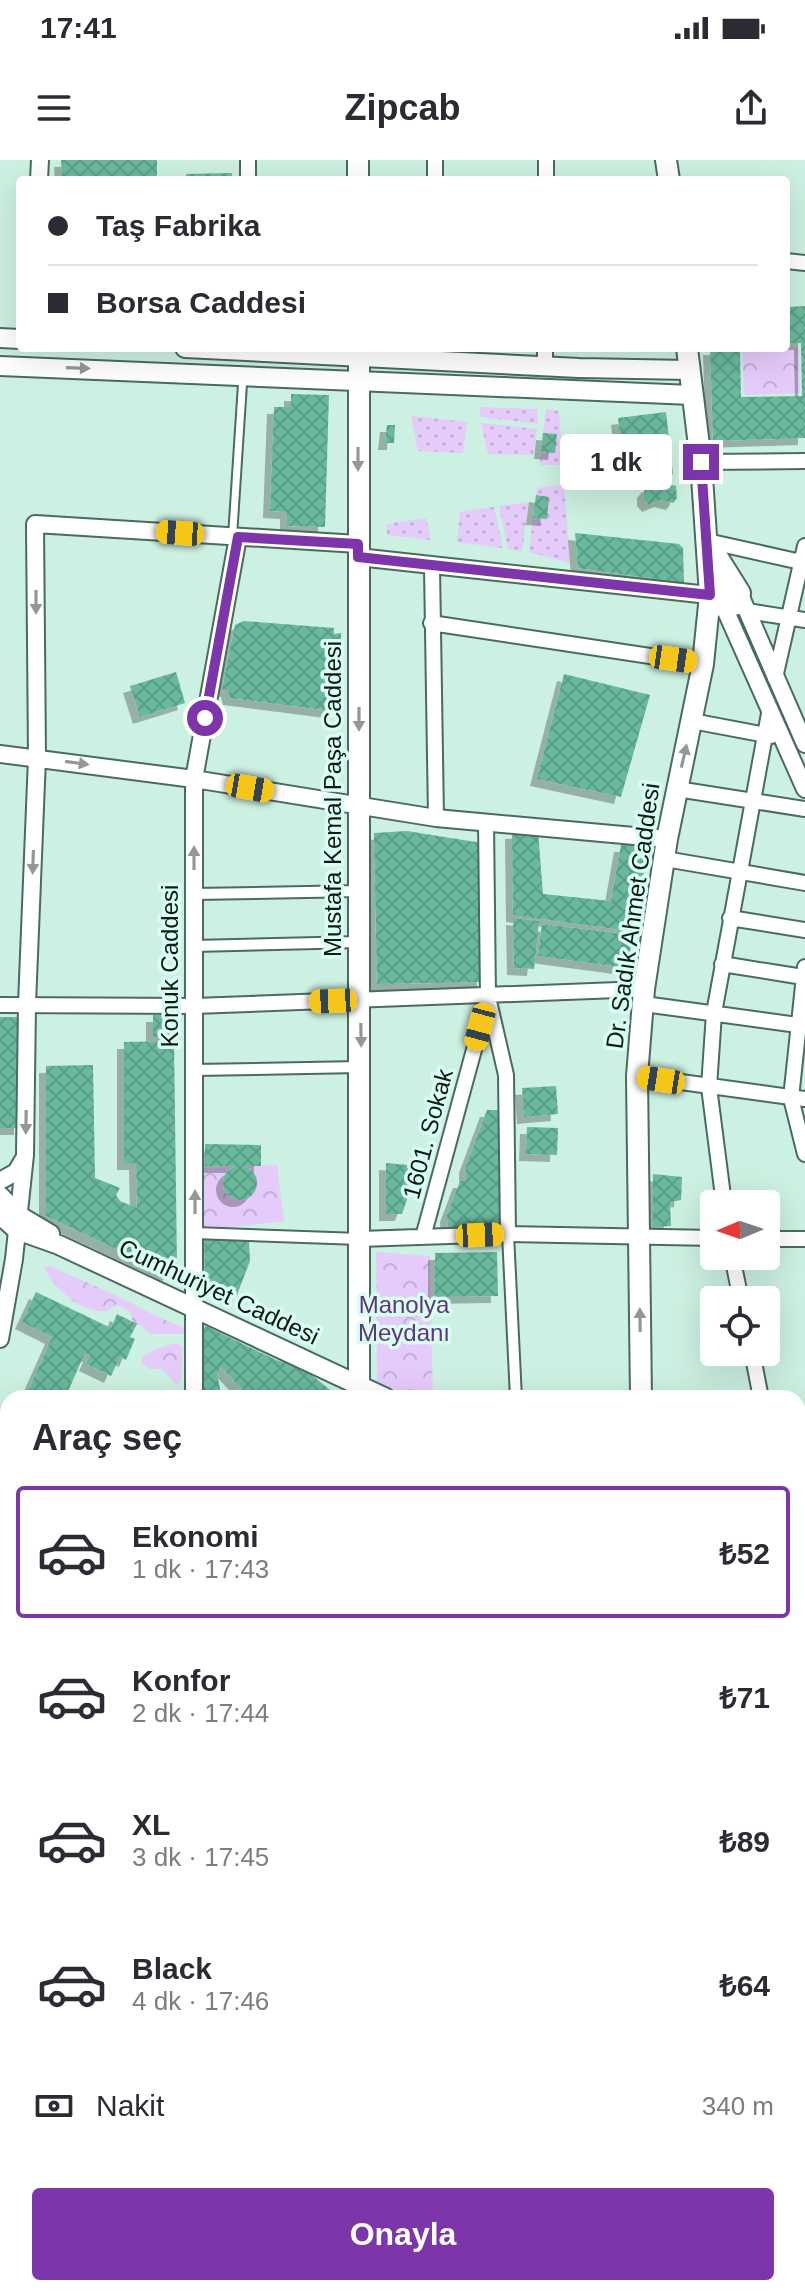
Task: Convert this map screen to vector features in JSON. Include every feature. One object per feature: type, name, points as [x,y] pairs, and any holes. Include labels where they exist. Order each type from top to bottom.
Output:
[{"type":"main road","points":[[245,375],[249,352]]},
{"type":"main road","points":[[322,352],[545,357],[690,370]]},
{"type":"main road","name":"Dr. Sadık Ahmet Caddesi","points":[[641,1390],[637,1076],[644,997],[666,849],[708,626],[729,602],[707,541],[688,352]]},
{"type":"main road","name":"Mustafa Kemal Paşa Caddesi","points":[[359,353],[359,1390]]},
{"type":"main road","points":[[0,366],[38,358],[245,375],[692,395]]},
{"type":"main road","name":"Cumhuriyet Caddesi","points":[[0,1196],[9,1222],[51,1235],[59,1245],[194,1308],[357,1390]]},
{"type":"street","points":[[701,462],[805,461]]},
{"type":"street","points":[[0,1339],[9,1222],[25,1155],[27,1004],[37,758],[35,524],[236,533],[358,551],[432,567],[729,602],[798,619]]},
{"type":"street","name":"Konuk Caddesi","points":[[194,1390],[194,779],[236,533]]},
{"type":"street","points":[[707,541],[803,563]]},
{"type":"street","points":[[775,678],[798,619],[805,546]]},
{"type":"street","points":[[432,567],[436,818]]},
{"type":"street","points":[[729,602],[775,678],[804,741]]},
{"type":"street","points":[[729,602],[805,789]]},
{"type":"street","points":[[431,623],[703,664]]},
{"type":"street","points":[[722,1190],[709,1087],[714,1013],[770,708]]},
{"type":"street","points":[[692,721],[804,741]]},
{"type":"street","points":[[0,754],[194,779],[360,808],[486,822],[666,849],[738,874],[805,883]]},
{"type":"street","points":[[677,789],[805,809]]},
{"type":"street","points":[[486,822],[488,997],[506,1075],[508,1234],[516,1390]]},
{"type":"street","points":[[194,894],[360,891]]},
{"type":"street","points":[[730,918],[805,930]]},
{"type":"street","points":[[194,946],[360,942]]},
{"type":"street","points":[[722,964],[804,972],[798,1099],[805,1154]]},
{"type":"street","points":[[0,1005],[194,1006],[488,997],[644,997],[714,1013],[801,1026]]},
{"type":"street","name":"1601. Sokak","points":[[423,1237],[488,997]]},
{"type":"street","points":[[194,1070],[361,1067]]},
{"type":"street","points":[[637,1076],[798,1099]]},
{"type":"street","points":[[0,1181],[16,1172],[25,1155]]},
{"type":"street","points":[[195,1233],[360,1239],[508,1234],[700,1238]]},
{"type":"street","points":[[780,1239],[805,1239]]},
{"type":"street","points":[[755,1366],[759,1390]]},
{"type":"lane","points":[[236,533],[245,375]]},
{"type":"green space","points":[[790,347],[799,347],[800,393],[744,395],[742,352],[790,352]]},
{"type":"green space","points":[[479,407],[538,409],[538,424],[481,417]]},
{"type":"green space","points":[[546,409],[559,411],[563,465],[540,465],[541,452],[555,453],[557,434],[543,433]]},
{"type":"green space","points":[[411,416],[467,422],[463,453],[418,451]]},
{"type":"green space","points":[[481,423],[537,429],[533,455],[488,454]]},
{"type":"green space","points":[[564,484],[570,563],[529,552],[533,518],[546,519],[549,498],[536,495],[537,488]]},
{"type":"green space","points":[[529,502],[522,551],[508,549],[499,506]]},
{"type":"green space","points":[[494,507],[503,548],[457,542],[460,512]]},
{"type":"green space","points":[[426,518],[431,540],[387,535],[387,524]]},
{"type":"green space","points":[[277,1165],[284,1221],[201,1231],[203,1168]]},
{"type":"green space","name":"Manolya Meydanı","points":[[376,1252],[430,1256],[433,1390],[396,1390],[377,1382]]},
{"type":"green space","points":[[51,1266],[185,1328],[184,1334],[151,1334],[140,1325],[133,1325],[131,1313],[117,1304],[107,1311],[98,1311],[79,1304],[55,1284],[44,1267]]},
{"type":"green space","points":[[177,1343],[183,1348],[181,1381],[177,1385],[162,1369],[149,1369],[141,1362],[142,1357],[157,1348]]},
{"type":"building","points":[[61,160],[157,160],[157,176],[62,176]]},
{"type":"building","points":[[232,173],[232,176],[186,176]]},
{"type":"building","points":[[805,306],[805,438],[713,441],[710,352],[740,352],[741,397],[802,396],[801,343],[790,343],[790,307]]},
{"type":"building","points":[[291,394],[329,395],[325,527],[287,526],[287,512],[270,511],[274,407],[291,407]]},
{"type":"building","points":[[666,412],[673,474],[625,480],[618,418]]},
{"type":"building","points":[[387,425],[395,425],[394,443],[385,443]]},
{"type":"building","points":[[543,433],[557,434],[555,453],[541,452]]},
{"type":"building","points":[[594,442],[603,451],[594,460],[585,451]]},
{"type":"building","points":[[664,483],[676,486],[677,498],[673,503],[661,500],[649,505],[644,499],[644,491],[649,485],[660,488]]},
{"type":"building","points":[[536,495],[549,497],[547,519],[533,518]]},
{"type":"building","points":[[575,533],[679,544],[683,548],[684,583],[578,568]]},
{"type":"building","points":[[244,621],[334,628],[334,634],[341,633],[340,708],[332,706],[332,711],[230,698],[228,690],[222,689],[235,625]]},
{"type":"building","points":[[176,672],[185,703],[140,717],[130,686]]},
{"type":"building","points":[[564,674],[650,695],[621,797],[537,779]]},
{"type":"building","points":[[407,831],[482,843],[484,982],[377,984],[374,833]]},
{"type":"building","points":[[538,831],[543,894],[611,901],[621,845],[648,845],[635,932],[513,915],[512,832]]},
{"type":"building","points":[[513,918],[539,921],[534,969],[514,968]]},
{"type":"building","points":[[542,924],[632,935],[628,968],[538,956]]},
{"type":"building","points":[[153,1015],[176,1015],[176,1037],[153,1037]]},
{"type":"building","points":[[0,1017],[22,1017],[21,1128],[0,1128]]},
{"type":"building","points":[[174,1041],[177,1266],[169,1274],[46,1216],[46,1066],[93,1065],[95,1178],[120,1188],[116,1195],[120,1201],[137,1208],[136,1163],[124,1163],[124,1042]]},
{"type":"building","points":[[556,1086],[558,1114],[524,1117],[522,1088]]},
{"type":"building","points":[[487,1110],[500,1110],[500,1231],[448,1230],[447,1215],[460,1181],[466,1181],[466,1166]]},
{"type":"building","points":[[527,1127],[558,1128],[557,1155],[526,1154]]},
{"type":"building","points":[[205,1144],[261,1145],[261,1166],[205,1166]]},
{"type":"building","points":[[386,1163],[419,1166],[402,1214],[386,1214]]},
{"type":"building","points":[[240,1166],[252,1171],[257,1183],[252,1195],[240,1200],[228,1195],[223,1183],[228,1171]]},
{"type":"building","points":[[653,1174],[682,1177],[681,1200],[670,1202],[671,1226],[653,1227]]},
{"type":"building","points":[[204,1239],[249,1240],[250,1261],[237,1295],[214,1283],[205,1272]]},
{"type":"building","points":[[497,1252],[498,1296],[435,1297],[435,1253]]},
{"type":"building","points":[[36,1292],[111,1328],[117,1314],[137,1324],[130,1337],[135,1339],[126,1360],[120,1357],[111,1376],[86,1364],[90,1355],[85,1353],[69,1390],[29,1390],[52,1337],[22,1322]]},
{"type":"building","points":[[206,1326],[276,1360],[303,1368],[330,1390],[243,1390],[221,1367],[217,1374],[220,1390],[198,1390],[200,1331]]},
{"type":"route","points":[[205,718],[238,537],[358,544],[358,557],[710,595],[701,462]]}]
